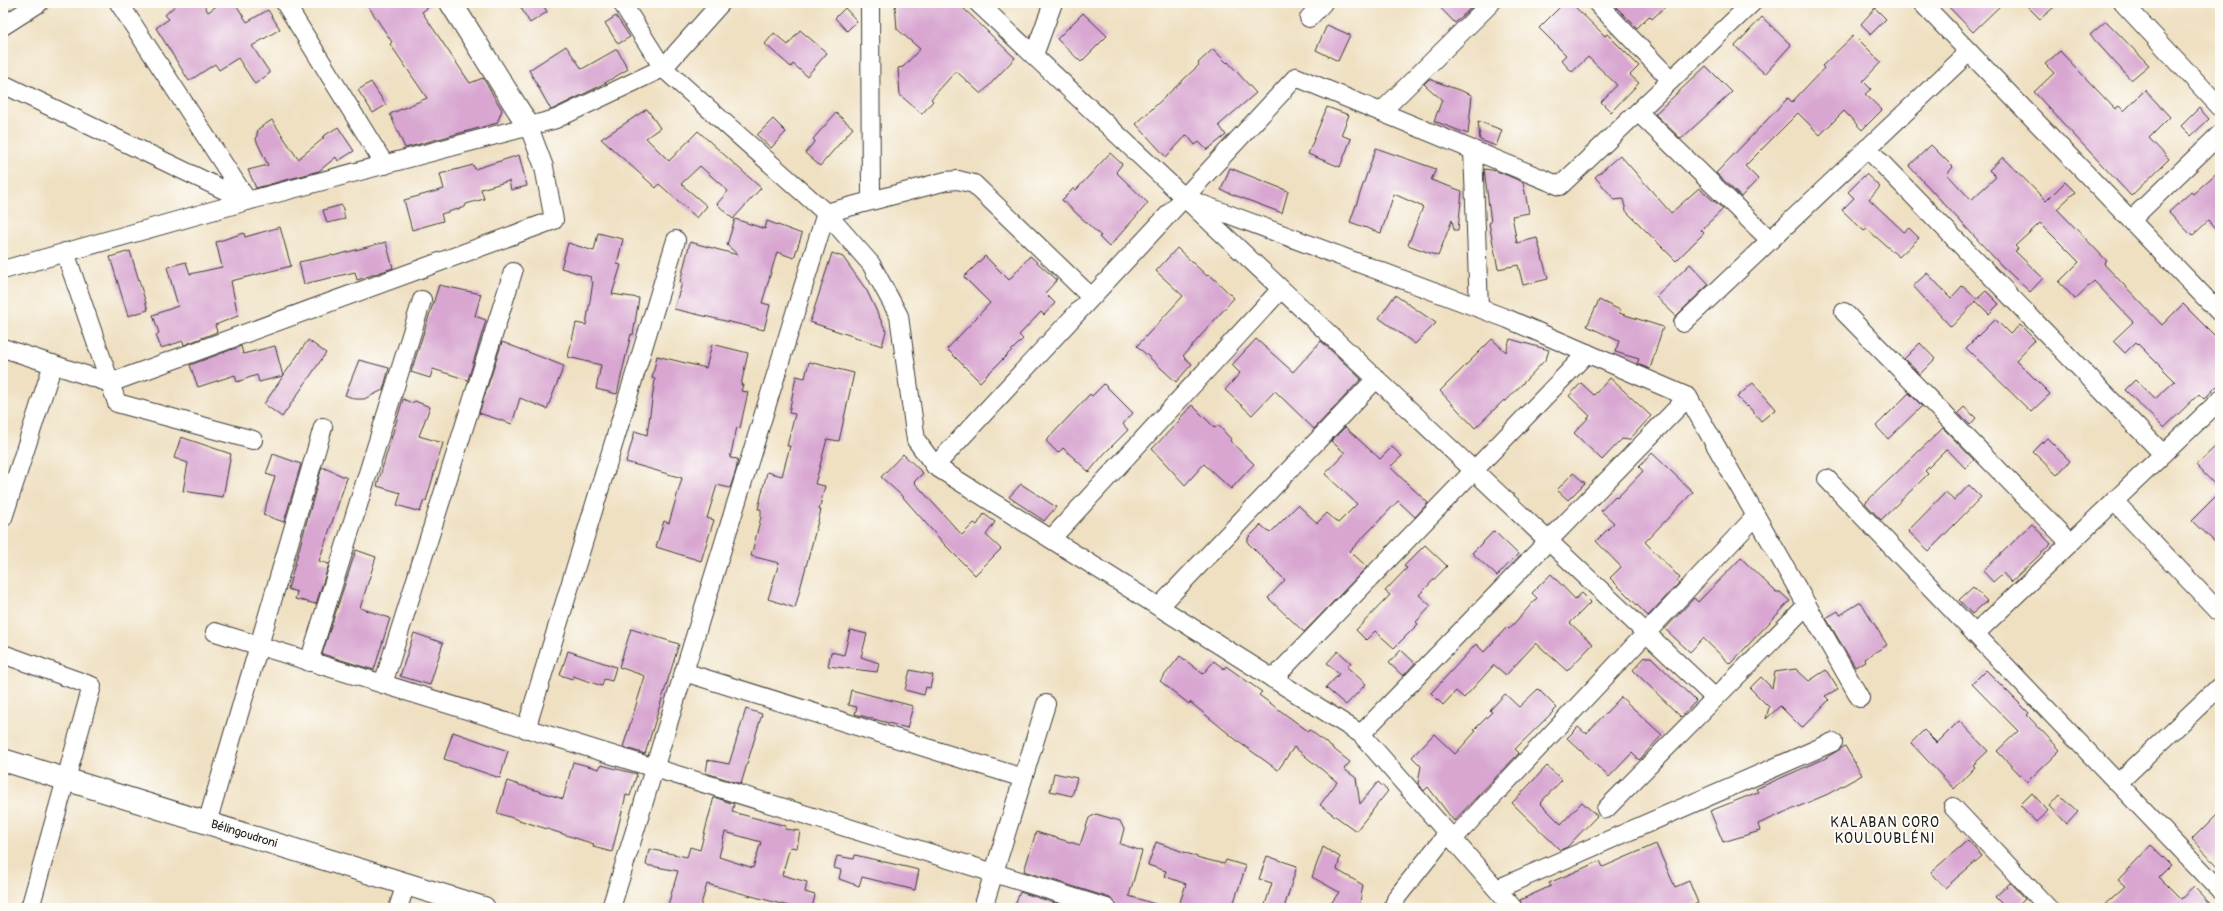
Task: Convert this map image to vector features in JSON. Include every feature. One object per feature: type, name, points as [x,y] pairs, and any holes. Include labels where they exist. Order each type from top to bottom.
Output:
[{"type":"street","points":[[3,26],[39,3]]},
{"type":"street","points":[[119,3],[247,201]]},
{"type":"street","points":[[285,3],[385,165]]},
{"type":"street","points":[[3,348],[110,383],[554,220],[544,167],[529,127],[451,3]]},
{"type":"street","points":[[622,3],[663,68],[826,213],[870,264],[899,316],[916,440],[935,466],[1361,734],[1513,908]]},
{"type":"street","points":[[3,270],[247,201],[556,119],[663,68],[721,3]]},
{"type":"street","points":[[870,3],[871,201]]},
{"type":"street","points":[[978,3],[1715,698]]},
{"type":"street","points":[[1034,55],[1053,3]]},
{"type":"street","points":[[1309,18],[1323,3]]},
{"type":"street","points":[[1381,112],[1491,3]]},
{"type":"street","points":[[1598,3],[1671,80]]},
{"type":"street","points":[[935,466],[1296,77],[1560,186],[1752,3]]},
{"type":"street","points":[[1922,3],[2220,313]]},
{"type":"street","points":[[2123,3],[2220,107]]},
{"type":"street","points":[[1683,323],[1969,52]]},
{"type":"street","points":[[3,84],[247,201]]},
{"type":"street","points":[[1638,112],[1770,240]]},
{"type":"street","points":[[2130,220],[2220,134]]},
{"type":"street","points":[[1867,148],[2163,454]]},
{"type":"street","points":[[1473,150],[1479,308]]},
{"type":"street","points":[[826,213],[946,181],[958,180],[974,184],[1091,298]]},
{"type":"street","points":[[1184,197],[1479,308],[1688,397],[1860,698]]},
{"type":"street","points":[[611,908],[826,213]]},
{"type":"street","points":[[526,729],[676,240]]},
{"type":"street","points":[[66,252],[117,403],[253,440]]},
{"type":"street","points":[[383,684],[513,272]]},
{"type":"street","points":[[1051,539],[1282,289]]},
{"type":"street","points":[[309,662],[422,300]]},
{"type":"street","points":[[1844,312],[2070,544]]},
{"type":"street","points":[[1273,679],[1587,353]]},
{"type":"street","points":[[3,518],[53,364]]},
{"type":"street","points":[[1159,607],[1376,379]]},
{"type":"street","points":[[1361,734],[1688,397]]},
{"type":"street","points":[[1975,634],[2220,400]]},
{"type":"street","points":[[207,823],[323,427]]},
{"type":"street","points":[[1827,479],[2220,890]]},
{"type":"street","points":[[2114,501],[2220,613]]},
{"type":"street","points":[[1393,908],[1397,897],[1450,836],[1647,634],[1756,516]]},
{"type":"street","points":[[1606,808],[1807,605]]},
{"type":"street","points":[[215,632],[1106,908]]},
{"type":"street","points":[[3,654],[92,686],[30,908]]},
{"type":"street","points":[[684,672],[1023,778]]},
{"type":"street","points":[[2118,783],[2220,686]]},
{"type":"street","points":[[983,908],[1046,704]]},
{"type":"street","points":[[1497,889],[1833,742]]},
{"type":"street","name":"Bélingoudroni","points":[[3,760],[484,908]]},
{"type":"street","points":[[1953,807],[2048,908]]},
{"type":"street","points":[[398,908],[406,884]]},
{"type":"building","points":[[178,3],[203,3],[208,12],[221,3],[235,3],[247,22],[268,10],[280,29],[252,46],[270,73],[255,84],[238,58],[219,70],[215,64],[189,81],[156,28],[169,19],[165,15]]},
{"type":"building","points":[[366,3],[434,3],[422,12],[470,83],[483,78],[502,110],[497,123],[405,148],[390,114],[427,98],[390,44],[392,42]]},
{"type":"building","points":[[518,3],[542,3],[547,12],[530,23]]},
{"type":"building","points":[[958,3],[1015,58],[981,94],[956,71],[931,99],[933,101],[922,114],[900,95],[898,68],[903,67],[920,49],[897,29],[895,4]]},
{"type":"building","points":[[1436,3],[1476,3],[1455,23]]},
{"type":"building","points":[[1564,3],[1571,3],[1605,36],[1607,34],[1639,66],[1630,75],[1639,83],[1611,112],[1601,102],[1617,85],[1588,57],[1572,72],[1561,60],[1566,55],[1539,28]]},
{"type":"building","points":[[1612,3],[1669,3],[1652,19],[1649,16],[1637,28]]},
{"type":"building","points":[[1945,3],[2003,3],[1973,32]]},
{"type":"building","points":[[2024,3],[2059,3],[2040,19]]},
{"type":"building","points":[[845,8],[857,21],[847,31],[835,18]]},
{"type":"building","points":[[1875,8],[1886,19],[1871,34],[1861,24]]},
{"type":"building","points":[[1083,13],[1107,36],[1081,62],[1057,39]]},
{"type":"building","points":[[616,16],[630,37],[618,44],[605,23]]},
{"type":"building","points":[[1762,17],[1791,45],[1765,74],[1735,46]]},
{"type":"building","points":[[2106,21],[2149,65],[2131,80],[2090,35]]},
{"type":"building","points":[[1327,25],[1350,35],[1338,61],[1316,50]]},
{"type":"building","points":[[800,30],[827,53],[807,76],[793,64],[791,67],[765,44],[774,33],[788,45]]},
{"type":"building","points":[[1854,35],[1881,62],[1863,81],[1871,89],[1865,94],[1882,110],[1862,130],[1844,111],[1820,135],[1798,113],[1745,166],[1758,179],[1741,197],[1716,173],[1788,98],[1792,102],[1824,68],[1822,66]]},
{"type":"building","points":[[566,46],[582,69],[617,49],[628,69],[598,87],[551,110],[529,70]]},
{"type":"building","points":[[1213,49],[1227,63],[1228,62],[1256,93],[1219,125],[1226,135],[1207,150],[1199,142],[1195,145],[1187,135],[1166,157],[1136,124],[1199,65],[1198,63]]},
{"type":"building","points":[[2060,51],[2115,109],[2119,106],[2124,111],[2145,90],[2170,117],[2149,138],[2169,159],[2131,196],[2034,92],[2054,73],[2045,64]]},
{"type":"building","points":[[1706,66],[1732,92],[1681,139],[1655,114]]},
{"type":"building","points":[[1429,79],[1472,95],[1468,134],[1434,121],[1442,100],[1424,84]]},
{"type":"building","points":[[371,82],[386,105],[373,113],[358,90]]},
{"type":"building","points":[[1327,107],[1349,115],[1341,135],[1351,139],[1340,167],[1308,154]]},
{"type":"building","points":[[2199,108],[2209,119],[2191,136],[2181,126]]},
{"type":"building","points":[[647,109],[660,128],[646,138],[669,161],[698,131],[761,188],[733,219],[717,204],[728,191],[700,166],[681,184],[707,206],[697,218],[659,184],[656,188],[601,139]]},
{"type":"building","points":[[836,113],[853,128],[820,166],[805,153],[815,141],[813,139]]},
{"type":"building","points":[[773,119],[786,132],[771,148],[757,135]]},
{"type":"building","points":[[272,120],[298,159],[324,138],[322,137],[338,127],[354,151],[338,161],[336,157],[319,171],[256,188],[248,170],[268,165],[256,140],[258,129]]},
{"type":"building","points":[[1478,121],[1502,130],[1496,146],[1480,140]]},
{"type":"building","points":[[1931,145],[1953,167],[1947,174],[1971,200],[1996,177],[1989,170],[2003,157],[2046,201],[2065,182],[2075,192],[2057,209],[2107,261],[2104,264],[2162,325],[2183,304],[2220,341],[2220,383],[2204,399],[2199,394],[2164,428],[2125,390],[2135,380],[2155,399],[2175,381],[2136,342],[2125,353],[2113,341],[2133,322],[2094,281],[2075,299],[2059,282],[2079,262],[2040,223],[2015,246],[2018,249],[2015,251],[2043,278],[2030,292],[2001,265],[1909,166]]},
{"type":"building","points":[[1376,148],[1436,169],[1431,180],[1462,191],[1458,230],[1454,230],[1452,220],[1438,256],[1408,245],[1423,207],[1394,194],[1381,233],[1350,222]]},
{"type":"building","points":[[1110,153],[1122,164],[1116,172],[1148,203],[1109,247],[1099,237],[1101,236],[1062,200],[1074,188],[1076,190]]},
{"type":"building","points":[[519,155],[527,186],[511,190],[509,181],[481,189],[484,199],[466,204],[465,207],[441,214],[443,221],[412,230],[404,200],[444,189],[440,174],[473,165],[475,169]]},
{"type":"building","points":[[1620,155],[1671,213],[1699,188],[1723,209],[1701,230],[1704,233],[1676,261],[1626,211],[1623,199],[1615,200],[1595,177]]},
{"type":"building","points":[[1230,168],[1288,191],[1282,213],[1221,190]]},
{"type":"building","points":[[1484,169],[1497,171],[1523,182],[1529,213],[1512,216],[1517,243],[1537,238],[1548,279],[1523,285],[1518,265],[1498,269],[1489,223],[1491,222]]},
{"type":"building","points":[[2220,170],[2220,235],[2208,221],[2192,236],[2169,212],[2191,192],[2193,194]]},
{"type":"building","points":[[1866,174],[1880,187],[1869,199],[1904,232],[1909,228],[1919,238],[1899,257],[1867,229],[1864,231],[1842,210],[1854,198],[1848,192]]},
{"type":"building","points":[[342,205],[345,219],[327,223],[323,210]]},
{"type":"building","points":[[735,219],[765,229],[767,221],[802,234],[794,258],[777,252],[762,303],[770,305],[764,330],[674,309],[682,283],[680,282],[690,242],[738,255],[727,245]]},
{"type":"building","points":[[280,227],[291,266],[231,281],[238,316],[215,325],[217,332],[184,345],[183,341],[161,348],[156,335],[159,333],[153,315],[178,306],[167,267],[186,262],[190,274],[222,267],[216,242],[244,233],[245,237]]},
{"type":"building","points":[[598,233],[623,239],[617,264],[621,265],[612,294],[639,298],[633,335],[631,334],[617,394],[596,389],[601,365],[568,357],[576,323],[586,325],[593,282],[590,281],[591,277],[561,268],[568,243],[594,251]]},
{"type":"building","points":[[386,242],[393,268],[357,280],[355,272],[304,284],[299,262],[333,256]]},
{"type":"building","points":[[1177,248],[1207,276],[1209,274],[1234,298],[1183,356],[1192,364],[1176,382],[1137,346],[1183,296],[1156,271]]},
{"type":"building","points":[[130,251],[148,310],[128,316],[110,257]]},
{"type":"building","points":[[832,253],[843,257],[867,291],[886,331],[882,346],[810,322]]},
{"type":"building","points":[[985,256],[1009,280],[1030,256],[1057,280],[1045,293],[1055,303],[1044,315],[1041,312],[1019,335],[1023,339],[980,382],[947,349],[990,303],[964,277]]},
{"type":"building","points":[[1690,264],[1709,284],[1676,316],[1656,297]]},
{"type":"building","points":[[1927,273],[1951,298],[1962,286],[1977,299],[1986,291],[1999,304],[1989,314],[1976,301],[1951,327],[1913,286]]},
{"type":"building","points":[[439,285],[481,294],[475,316],[486,320],[468,380],[433,369],[430,378],[411,372]]},
{"type":"building","points":[[1395,295],[1436,323],[1415,344],[1379,318]]},
{"type":"building","points":[[1599,300],[1620,310],[1619,313],[1663,327],[1650,369],[1637,364],[1639,359],[1615,352],[1619,341],[1587,326]]},
{"type":"building","points":[[1995,319],[2010,334],[2020,325],[2035,340],[2016,360],[2050,394],[2031,412],[1966,348]]},
{"type":"building","points":[[1256,339],[1293,372],[1321,341],[1361,379],[1314,429],[1275,391],[1252,415],[1225,390],[1240,373],[1232,365]]},
{"type":"building","points":[[1492,339],[1506,352],[1510,339],[1549,350],[1546,359],[1505,402],[1504,400],[1475,428],[1440,391]]},
{"type":"building","points":[[308,340],[326,353],[282,417],[264,404]]},
{"type":"building","points":[[502,342],[564,366],[547,409],[520,398],[512,424],[479,413]]},
{"type":"building","points":[[1920,343],[1935,359],[1920,374],[1904,359]]},
{"type":"building","points":[[712,344],[748,353],[741,391],[748,392],[740,428],[737,427],[730,458],[738,459],[736,470],[730,488],[717,485],[707,518],[714,520],[701,561],[656,547],[664,521],[669,523],[682,478],[626,462],[635,431],[647,435],[655,379],[652,378],[657,356],[706,368]]},
{"type":"building","points":[[241,346],[243,354],[275,346],[283,376],[259,382],[257,375],[237,382],[235,375],[198,387],[190,365]]},
{"type":"building","points":[[359,360],[389,368],[383,390],[364,399],[355,399],[345,395]]},
{"type":"building","points":[[809,362],[854,373],[839,441],[827,439],[815,484],[825,486],[819,510],[821,510],[795,608],[768,599],[779,563],[751,556],[761,517],[761,509],[758,509],[767,472],[782,476],[790,446],[787,446],[795,414],[789,413],[796,376],[805,378]]},
{"type":"building","points":[[1610,378],[1651,416],[1629,440],[1622,439],[1602,460],[1574,433],[1590,416],[1569,396],[1581,383],[1594,395]]},
{"type":"building","points":[[1753,383],[1776,409],[1761,421],[1748,406],[1747,407],[1737,397]]},
{"type":"building","points":[[1104,384],[1133,413],[1123,424],[1128,430],[1104,454],[1089,472],[1063,448],[1058,453],[1046,441],[1090,394],[1092,396]]},
{"type":"building","points":[[1909,393],[1922,406],[1888,439],[1876,426]]},
{"type":"building","points":[[403,399],[412,403],[415,401],[430,407],[419,436],[443,443],[426,501],[424,500],[420,512],[397,505],[401,493],[377,486]]},
{"type":"building","points":[[1192,405],[1215,428],[1218,425],[1231,439],[1230,441],[1254,464],[1231,489],[1204,464],[1185,485],[1152,449],[1181,419],[1180,418]]},
{"type":"building","points":[[1964,407],[1976,418],[1970,425],[1958,413]]},
{"type":"building","points":[[1345,427],[1380,459],[1392,447],[1402,456],[1390,467],[1428,503],[1415,517],[1398,501],[1350,551],[1367,567],[1304,632],[1268,598],[1285,580],[1248,543],[1248,538],[1261,525],[1270,533],[1298,505],[1317,523],[1327,513],[1338,523],[1357,504],[1325,474],[1345,453],[1331,441]]},
{"type":"building","points":[[1943,428],[1974,460],[1965,468],[1947,449],[1925,471],[1928,474],[1881,520],[1865,503]]},
{"type":"building","points":[[181,437],[231,454],[223,497],[183,491],[188,463],[174,458]]},
{"type":"building","points":[[2047,438],[2070,461],[2057,475],[2033,452]]},
{"type":"building","points":[[2220,442],[2220,490],[2196,465]]},
{"type":"building","points":[[1652,453],[1693,492],[1645,542],[1680,578],[1677,581],[1679,583],[1648,616],[1610,578],[1621,567],[1596,541],[1614,523],[1601,511],[1615,496],[1617,498],[1643,471],[1639,467]]},
{"type":"building","points":[[273,454],[301,464],[284,522],[263,515],[275,477],[266,474]]},
{"type":"building","points":[[903,454],[923,473],[914,482],[962,535],[974,523],[977,525],[984,514],[995,522],[986,535],[1001,549],[975,575],[946,546],[901,495],[881,477]]},
{"type":"building","points":[[322,467],[347,478],[319,561],[329,564],[316,604],[295,599],[297,592],[288,589]]},
{"type":"building","points":[[1573,473],[1585,483],[1568,500],[1557,490]]},
{"type":"building","points":[[1021,484],[1056,507],[1044,521],[1009,497]]},
{"type":"building","points":[[1969,485],[1981,497],[1929,551],[1908,531],[1946,492],[1954,501]]},
{"type":"building","points":[[2220,492],[2220,547],[2192,520]]},
{"type":"building","points":[[2032,524],[2051,544],[2011,582],[2003,573],[1993,582],[1983,571]]},
{"type":"building","points":[[1494,531],[1518,554],[1497,576],[1472,553]]},
{"type":"building","points":[[1425,545],[1447,566],[1419,595],[1431,606],[1416,622],[1418,624],[1394,648],[1375,631],[1366,640],[1356,630],[1390,595],[1385,591],[1407,568],[1404,566]]},
{"type":"building","points":[[356,550],[376,557],[360,608],[390,618],[374,670],[322,654]]},
{"type":"building","points":[[1741,558],[1776,592],[1780,592],[1790,601],[1730,664],[1703,638],[1690,652],[1665,629],[1694,598],[1698,602]]},
{"type":"building","points":[[1551,574],[1575,599],[1582,593],[1591,602],[1570,623],[1593,644],[1567,671],[1536,643],[1506,675],[1494,665],[1464,698],[1456,691],[1443,705],[1431,693],[1476,644],[1484,652],[1507,627],[1509,629],[1537,598],[1532,593]]},
{"type":"building","points":[[1973,587],[1987,601],[1972,614],[1959,600]]},
{"type":"building","points":[[1861,602],[1887,645],[1864,659],[1865,661],[1855,667],[1826,618],[1838,611],[1840,615]]},
{"type":"building","points":[[631,629],[679,644],[645,754],[623,747],[645,676],[619,667]]},
{"type":"building","points":[[850,630],[867,634],[861,657],[879,663],[877,672],[828,666],[831,652],[844,655]]},
{"type":"building","points":[[414,633],[443,643],[430,685],[400,676]]},
{"type":"building","points":[[1401,650],[1415,663],[1403,676],[1389,663]]},
{"type":"building","points":[[568,651],[616,667],[612,681],[604,679],[602,686],[573,676],[572,679],[560,675]]},
{"type":"building","points":[[1338,651],[1351,663],[1347,667],[1366,684],[1346,705],[1326,688],[1339,674],[1327,663]]},
{"type":"building","points":[[1180,656],[1203,674],[1214,661],[1224,669],[1226,666],[1262,692],[1259,695],[1308,731],[1310,730],[1350,762],[1344,769],[1356,778],[1360,804],[1378,782],[1388,791],[1356,831],[1320,805],[1337,782],[1294,747],[1278,770],[1240,743],[1190,702],[1189,704],[1160,681]]},
{"type":"building","points":[[1645,657],[1651,657],[1696,701],[1681,717],[1633,670]]},
{"type":"building","points":[[1796,669],[1809,681],[1826,670],[1838,689],[1825,696],[1829,700],[1802,728],[1780,706],[1766,719],[1769,707],[1750,688],[1761,677],[1772,688],[1775,672]]},
{"type":"building","points":[[910,670],[933,675],[930,688],[926,687],[924,695],[905,690]]},
{"type":"building","points":[[1986,670],[2029,713],[2027,715],[2060,750],[2027,782],[1997,751],[2018,731],[1972,684]]},
{"type":"building","points":[[1538,689],[1557,708],[1515,749],[1519,753],[1454,821],[1428,787],[1424,791],[1418,783],[1421,766],[1412,757],[1434,734],[1455,754],[1476,731],[1474,730],[1492,712],[1490,710],[1505,694],[1519,707]]},
{"type":"building","points":[[851,690],[913,706],[907,728],[855,714],[857,707],[848,705]]},
{"type":"building","points":[[1621,697],[1662,735],[1639,760],[1632,753],[1609,777],[1567,738],[1578,727],[1586,734]]},
{"type":"building","points":[[746,709],[762,714],[741,784],[706,773],[708,760],[729,764]]},
{"type":"building","points":[[1959,721],[1988,751],[1973,765],[1975,767],[1954,789],[1911,743],[1924,730],[1937,743]]},
{"type":"building","points":[[453,732],[508,751],[500,778],[444,759]]},
{"type":"building","points":[[1845,746],[1862,775],[1828,794],[1758,824],[1760,831],[1723,842],[1710,811],[1758,792],[1756,789],[1824,759]]},
{"type":"building","points":[[573,762],[599,769],[601,765],[637,774],[630,796],[626,795],[612,852],[593,847],[594,844],[497,813],[507,781],[563,799]]},
{"type":"building","points":[[1547,766],[1562,780],[1540,803],[1561,824],[1582,802],[1597,816],[1567,847],[1560,850],[1512,803]]},
{"type":"building","points":[[1054,773],[1077,778],[1072,796],[1050,791]]},
{"type":"building","points":[[2032,793],[2048,811],[2036,822],[2020,805]]},
{"type":"building","points":[[2060,795],[2078,812],[2067,824],[2050,806]]},
{"type":"building","points":[[714,797],[734,804],[732,812],[786,826],[785,829],[800,831],[797,848],[790,847],[782,875],[807,882],[805,892],[815,895],[812,908],[796,908],[707,884],[700,908],[678,908],[668,905],[678,871],[646,865],[649,849],[687,857],[690,847],[700,850]],"holes":[[[725,832],[761,842],[753,868],[719,857]]]},
{"type":"building","points":[[2220,811],[2220,868],[2192,839]]},
{"type":"building","points":[[1096,814],[1120,821],[1124,829],[1120,844],[1142,851],[1129,896],[1158,905],[1158,908],[1125,908],[1117,906],[1110,898],[1024,871],[1036,832],[1080,845],[1089,818]]},
{"type":"building","points":[[1968,840],[1982,856],[1945,888],[1931,872]]},
{"type":"building","points":[[1156,842],[1200,858],[1224,864],[1226,860],[1246,866],[1232,908],[1178,908],[1186,884],[1164,876],[1166,871],[1148,865]]},
{"type":"building","points":[[1656,844],[1675,887],[1689,881],[1698,903],[1687,908],[1523,908],[1520,900],[1551,886],[1549,883],[1600,861],[1603,867]]},
{"type":"building","points":[[2151,845],[2171,865],[2159,877],[2181,899],[2194,887],[2214,908],[2101,908],[2125,886],[2118,880]]},
{"type":"building","points":[[1323,847],[1340,857],[1337,870],[1363,885],[1359,908],[1328,908],[1339,892],[1312,877]]},
{"type":"building","points":[[855,855],[919,870],[915,890],[862,877],[859,886],[839,879],[841,870],[834,868],[837,856],[854,859]]},
{"type":"building","points":[[1267,856],[1297,866],[1284,908],[1264,908],[1272,883],[1259,879]]},
{"type":"building","points":[[2010,883],[2025,899],[2016,908],[2006,908],[1995,897]]},
{"type":"building","points":[[1020,892],[1071,908],[1014,908]]},
{"type":"district","name":"KALABAN CORO KOULOUBLÉNI","points":[[1885,830]]}]
